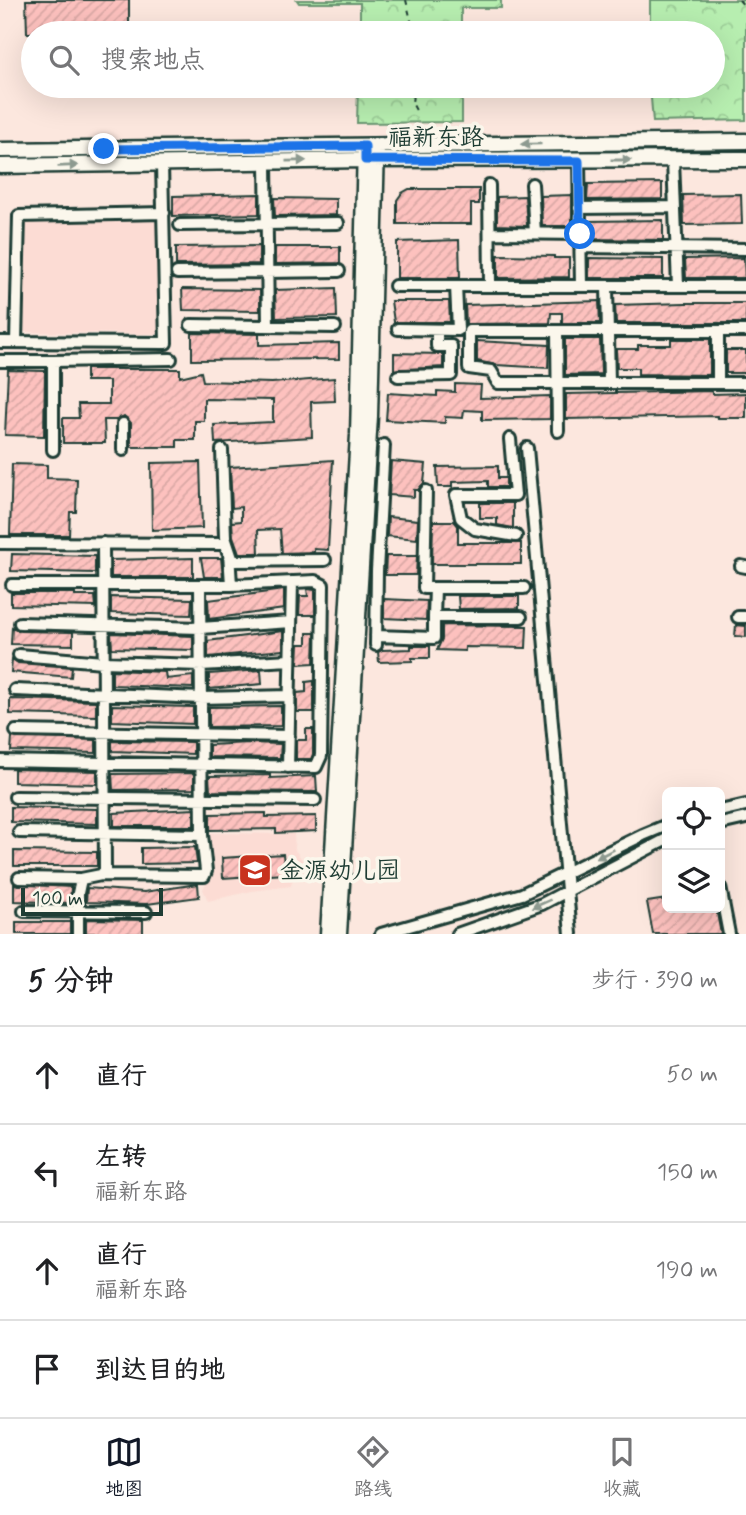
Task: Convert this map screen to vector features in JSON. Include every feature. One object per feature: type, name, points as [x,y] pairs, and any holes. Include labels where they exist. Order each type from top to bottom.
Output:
[{"type":"main road","name":"福新东路","points":[[0,166],[266,162],[371,153],[746,141]]},
{"type":"main road","points":[[0,142],[104,149]]},
{"type":"main road","name":"福新东路","points":[[0,150],[371,153],[579,161],[746,159]]},
{"type":"main road","points":[[328,934],[358,435],[371,153]]},
{"type":"main road","points":[[339,934],[369,425],[371,153]]},
{"type":"main road","points":[[0,179],[29,167]]},
{"type":"street","points":[[673,160],[678,286]]},
{"type":"street","points":[[579,161],[581,286]]},
{"type":"street","points":[[266,162],[268,326]]},
{"type":"street","points":[[0,342],[166,342],[162,164]]},
{"type":"street","points":[[532,184],[535,233]]},
{"type":"street","points":[[489,185],[490,286]]},
{"type":"street","points":[[579,208],[675,207]]},
{"type":"street","points":[[16,342],[19,216],[164,213]]},
{"type":"street","points":[[180,225],[338,223]]},
{"type":"street","points":[[491,233],[580,234]]},
{"type":"street","points":[[580,247],[746,249]]},
{"type":"street","points":[[177,273],[339,271]]},
{"type":"street","points":[[395,286],[746,286]]},
{"type":"street","points":[[398,329],[458,330],[456,286]]},
{"type":"street","points":[[607,286],[609,383]]},
{"type":"street","points":[[191,325],[335,327]]},
{"type":"street","points":[[398,376],[451,376],[451,346],[437,346],[436,330]]},
{"type":"street","points":[[746,331],[469,331],[469,368],[491,371],[498,383],[746,383]]},
{"type":"street","points":[[557,331],[558,431]]},
{"type":"street","points":[[718,331],[718,383]]},
{"type":"street","points":[[0,361],[171,359]]},
{"type":"street","points":[[53,361],[53,450]]},
{"type":"street","points":[[122,424],[123,450]]},
{"type":"street","points":[[510,439],[515,495],[456,495],[461,518],[475,529],[516,536]]},
{"type":"street","points":[[384,444],[376,641],[434,638],[435,588]]},
{"type":"street","points":[[527,448],[571,934]]},
{"type":"street","points":[[222,450],[225,537],[233,561],[325,560]]},
{"type":"street","points":[[426,491],[424,588],[524,588]]},
{"type":"street","points":[[0,543],[224,544],[229,553],[231,585]]},
{"type":"street","points":[[101,875],[105,870],[103,543]]},
{"type":"street","points":[[0,761],[316,767],[321,756],[323,585],[315,581],[103,587],[12,585]]},
{"type":"street","points":[[288,767],[292,582]]},
{"type":"street","points":[[19,878],[81,879],[101,875],[204,876],[200,585]]},
{"type":"street","points":[[434,617],[522,617]]},
{"type":"street","points":[[20,623],[200,628],[291,622]]},
{"type":"street","points":[[19,655],[103,662],[201,665],[290,660]]},
{"type":"street","points":[[15,690],[201,698],[290,696]]},
{"type":"street","points":[[16,731],[289,736]]},
{"type":"street","points":[[15,797],[315,800]]},
{"type":"street","points":[[725,810],[746,805]]},
{"type":"street","points":[[725,823],[746,818]]},
{"type":"street","points":[[381,934],[522,894],[662,827]]},
{"type":"street","points":[[19,832],[202,835]]},
{"type":"street","points":[[457,934],[532,908],[662,842]]},
{"type":"street","points":[[78,934],[81,879]]},
{"type":"street","points":[[23,911],[146,912]]},
{"type":"street","points":[[725,913],[729,934]]},
{"type":"path","points":[[406,0],[411,21]]},
{"type":"path","points":[[739,0],[746,8]]},
{"type":"path","points":[[412,98],[411,103],[418,114]]},
{"type":"shaded area","points":[[160,220],[161,334],[24,332],[23,222]]},
{"type":"shaded area","name":"金源幼儿园","points":[[209,833],[294,834],[295,850],[306,865],[294,875],[291,886],[208,901],[203,889],[210,875]]},
{"type":"green space","points":[[297,0],[501,0],[501,8],[461,8],[461,21],[360,21],[360,3],[299,3]]},
{"type":"green space","points":[[650,0],[746,0],[746,120],[653,122],[651,98],[725,98],[725,21],[650,21]]},
{"type":"green space","points":[[358,98],[462,98],[462,122],[357,123]]},
{"type":"building","points":[[26,0],[129,0],[129,21],[27,21]]},
{"type":"building","points":[[662,183],[662,199],[587,200],[588,184]]},
{"type":"building","points":[[409,189],[479,189],[479,204],[471,204],[471,224],[397,224],[397,200]]},
{"type":"building","points":[[259,194],[259,214],[173,216],[173,196]]},
{"type":"building","points":[[741,194],[742,224],[684,225],[683,195]]},
{"type":"building","points":[[572,195],[572,226],[542,226],[541,196]]},
{"type":"building","points":[[525,196],[527,226],[497,225],[497,197]]},
{"type":"building","points":[[274,198],[336,199],[336,215],[275,216]]},
{"type":"building","points":[[663,220],[663,240],[589,239],[588,221]]},
{"type":"building","points":[[459,240],[460,278],[397,278],[397,242]]},
{"type":"building","points":[[259,246],[259,264],[176,265],[176,247]]},
{"type":"building","points":[[275,247],[340,247],[340,263],[275,264]]},
{"type":"building","points":[[498,255],[569,258],[569,277],[498,278]]},
{"type":"building","points":[[589,258],[663,259],[663,278],[589,278]]},
{"type":"building","points":[[744,258],[745,278],[686,278],[685,259]]},
{"type":"building","points":[[336,288],[337,317],[276,318],[275,290]]},
{"type":"building","points":[[182,289],[260,290],[260,311],[183,310]]},
{"type":"building","points":[[391,301],[449,301],[450,322],[394,322]]},
{"type":"building","points":[[599,301],[600,323],[562,323],[562,313],[551,313],[550,323],[466,324],[465,305]]},
{"type":"building","points":[[746,303],[746,323],[616,323],[615,305]]},
{"type":"building","points":[[192,333],[259,334],[259,345],[339,343],[339,359],[192,360]]},
{"type":"building","points":[[565,339],[600,339],[601,374],[565,375]]},
{"type":"building","points":[[671,339],[710,339],[710,375],[638,374],[638,368],[617,368],[616,349],[638,349],[638,345],[671,345]]},
{"type":"building","points":[[477,341],[549,345],[548,368],[496,365],[477,361]]},
{"type":"building","points":[[726,350],[746,350],[746,373],[726,373]]},
{"type":"building","points":[[394,353],[443,354],[443,367],[394,370]]},
{"type":"building","points":[[86,369],[180,369],[180,377],[201,372],[203,381],[272,383],[334,378],[335,401],[311,402],[312,437],[215,443],[214,425],[273,422],[273,400],[204,399],[204,421],[195,421],[195,440],[177,440],[177,447],[131,447],[131,423],[124,416],[117,420],[104,420],[105,443],[63,443],[63,418],[79,418],[78,404],[109,404],[109,381],[86,381]]},
{"type":"building","points":[[8,370],[45,371],[44,436],[5,435]]},
{"type":"building","points":[[455,384],[481,385],[480,398],[550,396],[550,419],[482,420],[482,411],[464,410],[463,418],[445,417],[445,423],[386,420],[388,393],[437,396],[437,391],[455,392]]},
{"type":"building","points":[[712,391],[712,394],[746,393],[746,418],[718,416],[566,419],[566,394]]},
{"type":"building","points":[[333,460],[328,550],[282,553],[280,529],[258,530],[259,553],[239,553],[233,536],[232,522],[241,521],[241,507],[232,508],[230,467]]},
{"type":"building","points":[[391,461],[426,464],[424,483],[418,490],[414,490],[414,497],[389,495]]},
{"type":"building","points":[[200,462],[202,528],[152,530],[151,463]]},
{"type":"building","points":[[12,464],[47,465],[47,478],[77,479],[76,512],[70,512],[69,535],[10,535]]},
{"type":"building","points":[[498,466],[498,478],[506,478],[506,487],[488,487],[488,481],[452,482],[452,487],[438,487],[437,467]]},
{"type":"building","points":[[480,503],[513,503],[513,528],[497,525],[497,518],[480,518]]},
{"type":"building","points":[[388,517],[418,520],[417,539],[387,536]]},
{"type":"building","points":[[433,521],[454,521],[458,526],[458,543],[521,543],[521,564],[432,564]]},
{"type":"building","points":[[12,554],[95,556],[95,573],[11,571]]},
{"type":"building","points":[[386,556],[417,556],[416,575],[385,575]]},
{"type":"building","points":[[193,558],[193,577],[111,577],[111,560]]},
{"type":"building","points":[[201,558],[221,558],[223,577],[204,577]]},
{"type":"building","points":[[307,589],[315,590],[315,615],[299,615],[300,596],[308,596]]},
{"type":"building","points":[[284,590],[284,609],[209,619],[208,600]]},
{"type":"building","points":[[11,593],[75,593],[75,596],[95,596],[96,607],[11,605]]},
{"type":"building","points":[[458,596],[519,596],[519,608],[459,609]]},
{"type":"building","points":[[111,597],[192,599],[191,615],[111,613]]},
{"type":"building","points":[[384,599],[427,601],[426,620],[384,618]]},
{"type":"building","points":[[442,625],[527,626],[526,648],[465,647],[465,651],[437,650],[442,639]]},
{"type":"building","points":[[736,625],[746,626],[746,637],[735,636]]},
{"type":"building","points":[[12,627],[20,631],[73,632],[73,645],[11,644]]},
{"type":"building","points":[[283,631],[283,650],[208,657],[208,641]]},
{"type":"building","points":[[111,633],[193,636],[193,650],[112,648]]},
{"type":"building","points":[[307,633],[315,633],[314,663],[298,664],[299,644],[307,644]]},
{"type":"building","points":[[411,646],[430,646],[430,658],[379,662],[378,652],[382,650],[411,649]]},
{"type":"building","points":[[12,659],[18,663],[72,667],[71,677],[11,672]]},
{"type":"building","points":[[112,670],[165,672],[166,679],[193,676],[193,688],[112,685]]},
{"type":"building","points":[[261,670],[262,684],[209,689],[209,674]]},
{"type":"building","points":[[314,681],[314,712],[297,712],[297,693],[306,692],[306,682]]},
{"type":"building","points":[[10,699],[96,701],[96,716],[10,714]]},
{"type":"building","points":[[112,705],[193,707],[193,724],[112,721]]},
{"type":"building","points":[[281,706],[281,726],[209,727],[209,707]]},
{"type":"building","points":[[306,729],[313,729],[313,754],[311,759],[296,759],[296,740],[306,740]]},
{"type":"building","points":[[12,737],[96,740],[96,753],[11,751]]},
{"type":"building","points":[[112,741],[193,742],[193,754],[112,751]]},
{"type":"building","points":[[281,744],[280,758],[209,757],[209,745]]},
{"type":"building","points":[[14,769],[97,771],[97,784],[14,782]]},
{"type":"building","points":[[194,773],[194,789],[113,790],[112,774]]},
{"type":"building","points":[[270,775],[270,778],[316,776],[317,792],[210,791],[209,776]]},
{"type":"building","points":[[11,807],[97,809],[97,824],[11,822]]},
{"type":"building","points":[[194,809],[194,826],[114,826],[114,813]]},
{"type":"building","points":[[266,813],[266,817],[316,816],[316,831],[276,833],[276,829],[210,830],[210,814]]},
{"type":"building","points":[[195,847],[197,863],[141,864],[141,848]]},
{"type":"building","points":[[14,851],[97,852],[97,866],[14,866]]},
{"type":"building","points":[[283,854],[285,874],[223,878],[222,858]]},
{"type":"building","points":[[14,884],[71,887],[70,903],[14,901]]},
{"type":"building","points":[[198,884],[199,897],[147,904],[86,902],[87,888],[144,892]]},
{"type":"building","points":[[662,900],[662,913],[717,913],[721,934],[653,934],[647,902]]},
{"type":"building","points":[[86,919],[143,920],[143,934],[86,933]]},
{"type":"building","points":[[16,922],[70,922],[70,934],[16,934]]},
{"type":"place","name":"金源幼儿园","points":[[255,870]]},
{"type":"route","points":[[104,149],[365,146],[365,160],[579,161],[580,234]]}]
